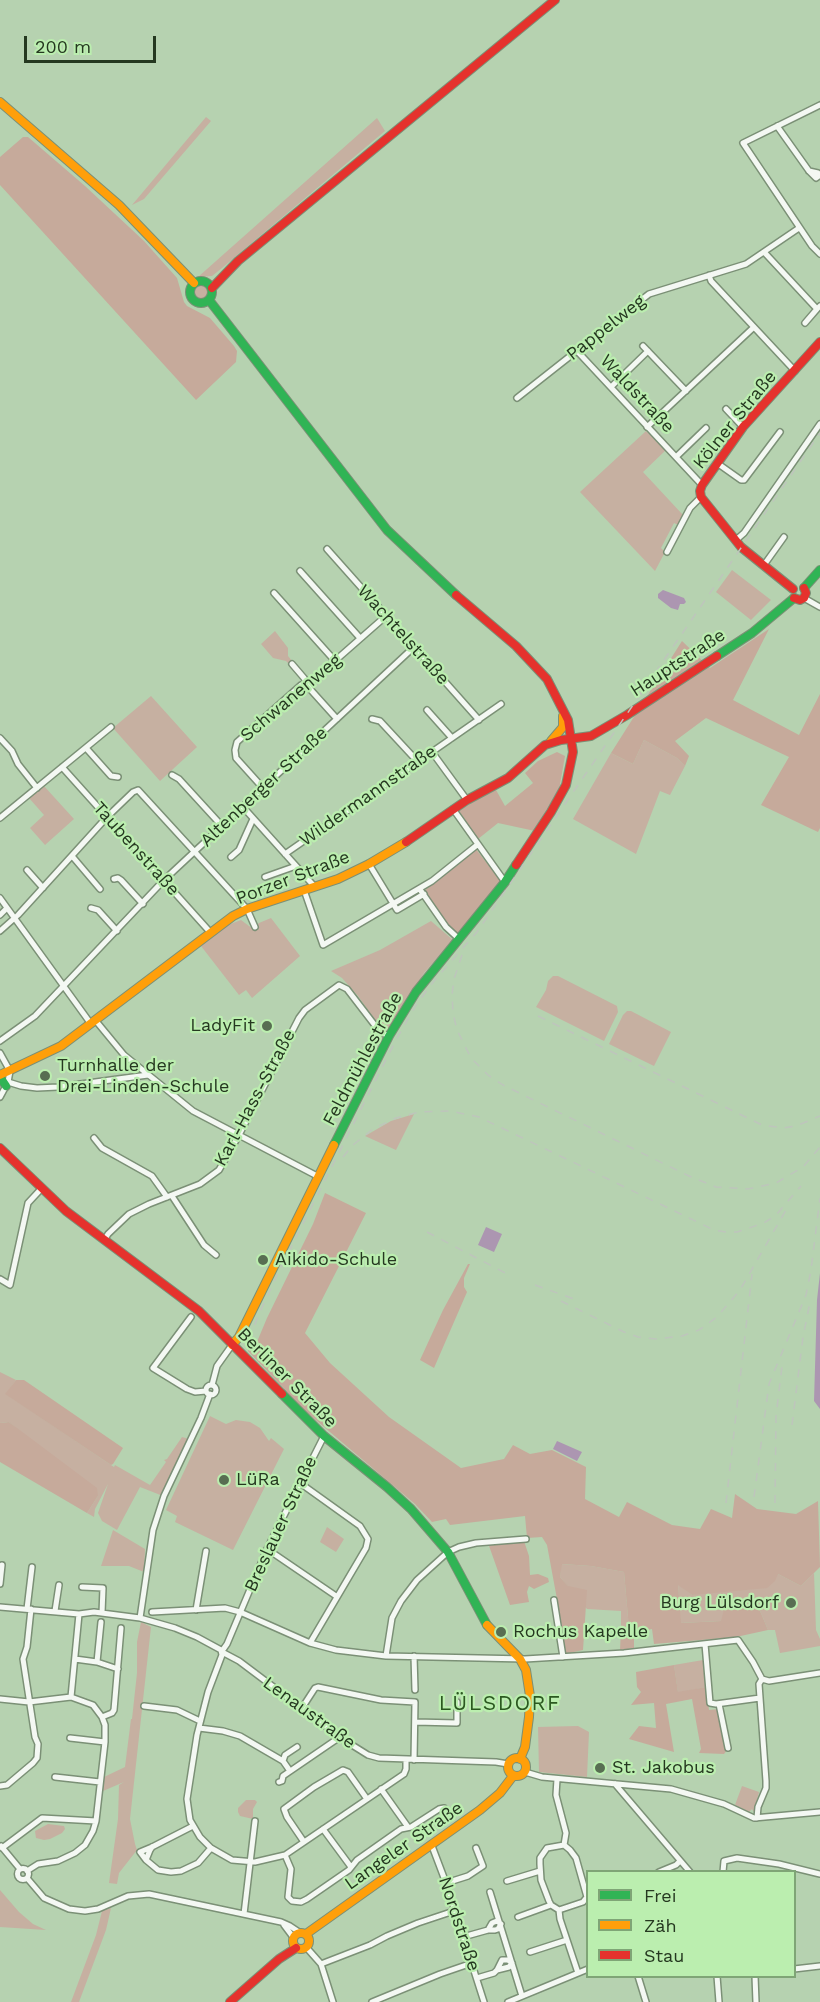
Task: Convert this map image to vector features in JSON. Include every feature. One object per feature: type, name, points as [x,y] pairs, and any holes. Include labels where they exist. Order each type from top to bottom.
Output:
[{"type":"street","points":[[209,285],[555,0]]},
{"type":"street","points":[[0,102],[119,205],[194,283]]},
{"type":"street","points":[[819,251],[799,228],[743,143],[820,105]]},
{"type":"street","points":[[777,126],[809,171]]},
{"type":"street","name":"Pappelweg","points":[[517,398],[649,294],[746,264],[799,228]]},
{"type":"street","points":[[764,252],[819,308],[805,322]]},
{"type":"street","points":[[709,275],[711,281],[795,371]]},
{"type":"street","points":[[200,280],[209,285],[212,295],[209,300],[202,303],[193,299],[190,289],[194,283],[200,280]]},
{"type":"street","points":[[209,300],[372,512],[423,566],[516,646],[547,679],[568,720],[572,739]]},
{"type":"street","points":[[647,427],[754,327]]},
{"type":"street","name":"Kölner Straße","points":[[667,552],[690,507],[701,497],[702,485],[743,427],[820,342]]},
{"type":"street","points":[[611,387],[646,349],[686,391]]},
{"type":"street","name":"Waldstraße","points":[[576,351],[702,485]]},
{"type":"street","points":[[726,409],[743,427]]},
{"type":"street","points":[[736,540],[744,533],[820,424]]},
{"type":"street","name":"Waldstraße","points":[[676,457],[706,429]]},
{"type":"street","points":[[717,463],[744,480],[780,432]]},
{"type":"street","points":[[701,497],[736,540],[793,589]]},
{"type":"street","points":[[764,565],[784,537]]},
{"type":"street","name":"Wachtelstraße","points":[[327,549],[479,720]]},
{"type":"street","points":[[804,588],[820,570]]},
{"type":"street","points":[[300,572],[360,638]]},
{"type":"street","points":[[793,589],[800,586],[804,588]]},
{"type":"street","points":[[804,588],[806,593],[804,598]]},
{"type":"street","points":[[793,589],[794,598],[800,600],[804,598],[820,607]]},
{"type":"street","points":[[274,593],[335,661]]},
{"type":"street","name":"Hauptstraße","points":[[572,739],[591,736],[627,715],[753,633],[794,598]]},
{"type":"street","name":"Schwanenweg","points":[[263,788],[236,758],[237,744],[240,739],[301,685],[312,681],[386,615]]},
{"type":"street","name":"Altenberger Straße","points":[[0,1041],[35,1016],[164,880],[414,647]]},
{"type":"street","points":[[291,663],[310,689],[337,719]]},
{"type":"street","name":"Wildermannstraße","points":[[285,854],[501,704]]},
{"type":"street","points":[[549,743],[563,727],[561,705]]},
{"type":"street","name":"Wildermannstraße","points":[[427,710],[452,738]]},
{"type":"street","points":[[372,719],[380,721],[418,762]]},
{"type":"street","points":[[0,818],[111,728]]},
{"type":"street","points":[[0,738],[15,754],[18,764],[37,788]]},
{"type":"street","name":"Porzer Straße","points":[[0,1076],[61,1046],[210,932],[247,909],[339,879],[369,864],[414,837],[467,800],[508,778],[549,743],[572,739]]},
{"type":"street","name":"Feldmühlestraße","points":[[232,1345],[239,1337],[389,1036],[416,992],[505,882],[564,790],[572,757],[572,739]]},
{"type":"street","points":[[86,748],[111,776],[118,777]]},
{"type":"street","points":[[432,752],[467,800]]},
{"type":"street","name":"Taubenstraße","points":[[62,767],[210,932]]},
{"type":"street","points":[[172,775],[179,779],[222,826]]},
{"type":"street","points":[[0,931],[15,918],[107,817],[136,790],[140,791],[247,909],[255,927]]},
{"type":"street","points":[[243,807],[314,886]]},
{"type":"street","points":[[453,809],[505,882]]},
{"type":"street","points":[[231,857],[239,850],[253,819]]},
{"type":"street","points":[[304,890],[323,945],[440,876],[477,845]]},
{"type":"street","points":[[72,856],[100,889]]},
{"type":"street","points":[[369,864],[397,910],[424,894]]},
{"type":"street","points":[[265,877],[296,866]]},
{"type":"street","points":[[27,870],[43,888]]},
{"type":"street","points":[[114,879],[121,880],[143,904]]},
{"type":"street","points":[[419,888],[446,927],[459,939]]},
{"type":"street","points":[[0,898],[63,986],[93,1023],[124,1055],[193,1111],[319,1177]]},
{"type":"street","points":[[0,915],[8,908]]},
{"type":"street","points":[[91,908],[98,910],[117,931]]},
{"type":"street","name":"Karl-Hass-Straße","points":[[105,1239],[129,1214],[200,1184],[219,1170],[298,1018],[305,1010],[339,985],[347,989],[380,1032],[389,1036]]},
{"type":"street","points":[[0,1053],[10,1071],[7,1084],[0,1097]]},
{"type":"street","points":[[0,1076],[7,1084],[37,1088],[148,1075]]},
{"type":"street","points":[[94,1138],[102,1148],[152,1176],[170,1196],[204,1245],[216,1255]]},
{"type":"street","name":"Berliner Straße","points":[[0,1148],[66,1211],[199,1311],[324,1436],[411,1509],[448,1552],[486,1624],[520,1659]]},
{"type":"street","points":[[0,1279],[10,1285],[28,1203],[41,1189]]},
{"type":"street","points":[[191,1317],[153,1368],[187,1389],[195,1392],[208,1392]]},
{"type":"street","points":[[140,1618],[153,1530],[164,1496],[201,1418],[208,1386],[213,1385],[217,1366],[232,1345]]},
{"type":"street","name":"Breslauer Straße","points":[[193,1826],[187,1799],[189,1780],[208,1692],[222,1651],[267,1549],[324,1436]]},
{"type":"street","points":[[300,1482],[360,1526],[368,1539],[366,1548],[310,1643]]},
{"type":"street","points":[[386,1656],[391,1625],[401,1601],[417,1580],[448,1552],[476,1543],[526,1539]]},
{"type":"street","points":[[267,1549],[336,1596]]},
{"type":"street","points":[[196,1610],[206,1551]]},
{"type":"street","points":[[0,1584],[2,1565]]},
{"type":"street","points":[[3,1786],[37,1758],[38,1744],[23,1659],[27,1647],[32,1567]]},
{"type":"street","points":[[56,1611],[59,1585]]},
{"type":"street","points":[[82,1587],[103,1588],[102,1612]]},
{"type":"street","points":[[554,1600],[562,1657]]},
{"type":"street","name":"Lenaustraße","points":[[0,1607],[79,1614],[88,1611],[102,1612],[140,1618],[182,1631],[239,1661],[340,1737],[373,1756],[406,1760],[508,1764]]},
{"type":"street","points":[[152,1612],[225,1608],[240,1612],[310,1643],[336,1650],[386,1656],[520,1659],[624,1653],[738,1640],[762,1679],[769,1681],[820,1673]]},
{"type":"street","points":[[71,1697],[79,1614]]},
{"type":"street","points":[[97,1662],[101,1622]]},
{"type":"street","points":[[102,1717],[114,1710],[121,1628]]},
{"type":"street","points":[[705,1644],[709,1700],[712,1704],[760,1698]]},
{"type":"street","points":[[414,1656],[415,1690]]},
{"type":"street","points":[[75,1659],[97,1662],[118,1669]]},
{"type":"street","points":[[520,1659],[526,1670],[530,1695],[528,1731],[520,1759]]},
{"type":"street","points":[[758,1818],[758,1807],[766,1788],[759,1684],[762,1679]]},
{"type":"street","points":[[302,1708],[318,1687],[375,1699],[415,1702],[414,1760]]},
{"type":"street","points":[[0,1699],[29,1702],[71,1697],[93,1705],[105,1725],[96,1821],[88,1840],[80,1850],[63,1859],[38,1864],[27,1871]]},
{"type":"street","points":[[415,1722],[457,1723],[457,1702]]},
{"type":"street","points":[[719,1704],[727,1745],[736,1740]]},
{"type":"street","points":[[144,1706],[177,1710],[201,1721]]},
{"type":"street","points":[[199,1728],[240,1736],[283,1761],[290,1771]]},
{"type":"street","points":[[279,1782],[290,1771],[340,1737]]},
{"type":"street","points":[[70,1738],[105,1742]]},
{"type":"street","points":[[283,1761],[285,1755],[297,1747]]},
{"type":"street","points":[[520,1759],[526,1764],[525,1772],[521,1776],[513,1776],[509,1772],[508,1764],[512,1760],[520,1759]]},
{"type":"street","points":[[211,1848],[198,1863],[181,1871],[158,1870],[146,1860],[152,1846],[193,1826],[211,1848],[232,1860],[250,1862],[285,1855],[404,1774],[406,1760]]},
{"type":"street","points":[[304,1842],[286,1817],[284,1809],[314,1787],[343,1770],[348,1772],[367,1799]]},
{"type":"street","points":[[525,1772],[557,1779],[671,1789],[724,1804],[748,1817],[820,1812]]},
{"type":"street","name":"Langeler Straße","points":[[230,2002],[279,1959],[297,1939],[480,1810],[500,1793],[513,1776]]},
{"type":"street","points":[[55,1777],[100,1782]]},
{"type":"street","points":[[557,1779],[556,1795],[566,1833],[564,1845]]},
{"type":"street","points":[[615,1784],[688,1870]]},
{"type":"street","points":[[381,1789],[408,1827]]},
{"type":"street","points":[[285,1855],[291,1869],[288,1897],[294,1902],[307,1899],[401,1829],[444,1808]]},
{"type":"street","points":[[27,1871],[20,1869],[1,1846],[44,1817],[96,1821]]},
{"type":"street","points":[[244,1914],[255,1821]]},
{"type":"street","points":[[323,1829],[351,1867]]},
{"type":"street","points":[[559,1910],[551,1905],[543,1887],[540,1871],[540,1858],[543,1852],[552,1846],[564,1845],[576,1858],[586,1893]]},
{"type":"street","name":"Nordstraße","points":[[432,1846],[484,2002]]},
{"type":"street","points":[[446,1883],[468,1876],[483,1866],[476,1848]]},
{"type":"street","points":[[723,1870],[724,1861],[736,1858],[779,1864],[820,1874]]},
{"type":"street","points":[[663,1870],[680,1861]]},
{"type":"street","points":[[778,1870],[779,1864]]},
{"type":"street","points":[[20,1869],[17,1873],[18,1878],[22,1880],[27,1878]]},
{"type":"street","points":[[27,1871],[27,1878],[44,1898],[52,1904],[69,1909],[80,1911],[98,1909],[128,1896],[149,1894],[287,1924],[302,1949],[306,1947]]},
{"type":"street","points":[[507,1881],[540,1871]]},
{"type":"street","points":[[490,1892],[522,1996]]},
{"type":"street","points":[[559,1910],[583,1902],[586,1898]]},
{"type":"street","points":[[518,1917],[551,1905]]},
{"type":"street","points":[[559,1910],[578,1973]]},
{"type":"street","points":[[321,1964],[418,1923],[454,1911]]},
{"type":"street","points":[[463,1937],[488,1930],[492,1923],[497,1921],[501,1924]]},
{"type":"street","points":[[297,1939],[309,1940],[306,1947]]},
{"type":"street","points":[[530,1952],[567,1940]]},
{"type":"street","points":[[306,1947],[321,1964],[331,2002]]},
{"type":"street","points":[[477,1978],[494,1973],[502,1960],[508,1959],[512,1963]]},
{"type":"street","points":[[372,2002],[472,1963]]},
{"type":"street","points":[[796,1969],[820,1966]]},
{"type":"street","points":[[508,2002],[586,1970]]},
{"type":"street","points":[[638,1978],[646,2002]]},
{"type":"street","points":[[717,1978],[719,2002]]},
{"type":"street","points":[[755,1978],[756,2002]]},
{"type":"shaded area","points":[[206,117],[211,121],[144,199],[132,205]]},
{"type":"shaded area","points":[[377,118],[385,131],[212,276],[198,277]]},
{"type":"shaded area","points":[[23,137],[28,137],[144,241],[177,278],[187,306],[210,318],[234,346],[237,351],[236,362],[196,400],[0,185],[0,157]]},
{"type":"shaded area","points":[[201,283],[207,286],[210,292],[207,298],[201,301],[195,298],[192,292],[195,286]]},
{"type":"shaded area","points":[[646,431],[666,450],[643,472],[683,515],[678,525],[674,523],[661,548],[665,552],[655,571],[580,492]]},
{"type":"shaded area","points":[[732,570],[771,600],[751,620],[716,592]]},
{"type":"shaded area","points":[[663,590],[684,598],[686,602],[680,604],[678,610],[671,608],[658,598],[658,594]]},
{"type":"shaded area","points":[[769,629],[733,700],[799,735],[820,694],[820,828],[818,832],[761,805],[789,757],[706,718],[675,741],[689,756],[685,766],[677,758],[644,740],[633,764],[611,753],[682,641],[710,668]]},
{"type":"shaded area","points":[[275,631],[288,648],[288,656],[292,661],[289,664],[273,658],[261,644]]},
{"type":"shaded area","points":[[151,696],[197,747],[160,781],[113,728]]},
{"type":"shaded area","points":[[644,740],[677,758],[685,766],[670,795],[660,791],[636,854],[573,819],[611,753],[633,764]]},
{"type":"shaded area","points":[[557,752],[565,756],[559,790],[535,831],[498,823],[478,839],[459,811],[496,790],[505,806],[533,783],[525,773],[538,761]]},
{"type":"shaded area","points":[[44,786],[74,819],[45,845],[30,828],[44,815],[29,798]]},
{"type":"shaded area","points":[[475,848],[501,881],[458,933],[450,928],[424,891]]},
{"type":"shaded area","points":[[271,918],[300,956],[252,998],[246,990],[239,995],[201,946],[228,925],[241,920],[253,929],[259,923]]},
{"type":"shaded area","points":[[431,921],[453,940],[424,973],[390,1028],[380,1027],[358,996],[342,978],[331,971],[380,950]]},
{"type":"shaded area","points":[[553,976],[558,976],[617,1006],[618,1012],[604,1041],[536,1007],[546,990],[548,981]]},
{"type":"shaded area","points":[[627,1011],[671,1032],[654,1066],[609,1044]]},
{"type":"shaded area","points":[[414,1114],[396,1150],[365,1136],[391,1121]]},
{"type":"shaded area","points":[[325,1193],[366,1213],[305,1333],[330,1363],[389,1417],[461,1468],[504,1459],[513,1445],[530,1454],[552,1450],[586,1467],[585,1499],[619,1517],[627,1502],[672,1525],[700,1529],[711,1509],[732,1518],[735,1494],[757,1509],[796,1514],[818,1501],[820,1567],[801,1586],[778,1574],[775,1581],[767,1588],[692,1595],[678,1585],[681,1623],[721,1621],[725,1606],[756,1601],[768,1630],[736,1637],[654,1644],[652,1629],[634,1633],[634,1648],[620,1650],[621,1629],[629,1629],[624,1572],[562,1564],[560,1577],[568,1586],[587,1590],[583,1650],[565,1654],[547,1545],[542,1537],[527,1538],[525,1516],[450,1525],[446,1519],[432,1522],[415,1504],[304,1410],[248,1351],[248,1346],[254,1349],[313,1224]]},
{"type":"shaded area","points":[[486,1227],[502,1234],[494,1252],[478,1245]]},
{"type":"shaded area","points":[[470,1264],[464,1278],[464,1287],[467,1292],[434,1368],[420,1360]]},
{"type":"shaded area","points":[[820,1273],[820,1409],[814,1401]]},
{"type":"shaded area","points":[[0,1372],[16,1380],[6,1394],[114,1467],[115,1465],[150,1485],[166,1462],[164,1460],[182,1437],[189,1439],[163,1496],[140,1487],[117,1530],[102,1521],[98,1513],[108,1484],[95,1509],[94,1517],[87,1513],[98,1496],[9,1422],[0,1423]]},
{"type":"shaded area","points":[[16,1380],[24,1380],[123,1448],[113,1464],[111,1465],[5,1394]]},
{"type":"shaded area","name":"LüRa","points":[[210,1416],[226,1424],[236,1420],[250,1422],[260,1428],[269,1441],[271,1438],[284,1449],[233,1550],[175,1522],[177,1516],[166,1510]]},
{"type":"shaded area","points":[[9,1422],[97,1488],[98,1496],[87,1513],[0,1462],[0,1423]]},
{"type":"shaded area","points":[[557,1441],[582,1452],[577,1461],[553,1449]]},
{"type":"shaded area","points":[[327,1527],[344,1539],[336,1552],[320,1542]]},
{"type":"shaded area","points":[[113,1530],[145,1549],[144,1572],[129,1566],[101,1566]]},
{"type":"shaded area","points":[[524,1541],[529,1556],[530,1575],[538,1574],[548,1578],[549,1582],[534,1589],[529,1586],[527,1592],[529,1602],[510,1605],[488,1543]]},
{"type":"shaded area","points":[[561,1564],[624,1572],[629,1629],[621,1629],[621,1611],[587,1609],[560,1577]]},
{"type":"shaded area","points":[[814,1573],[816,1630],[820,1646],[780,1653],[775,1630],[768,1630],[756,1601],[721,1621],[680,1623],[678,1584],[692,1595],[778,1574],[801,1586]]},
{"type":"shaded area","points":[[141,1622],[151,1627],[130,1819],[137,1850],[119,1873],[117,1884],[109,1883],[118,1819],[119,1785],[124,1782],[103,1791],[104,1777],[125,1767]]},
{"type":"shaded area","points":[[703,1660],[706,1687],[678,1693],[674,1665]]},
{"type":"shaded area","points":[[674,1665],[678,1692],[706,1687],[709,1710],[719,1709],[727,1750],[724,1754],[699,1753],[701,1749],[692,1699],[666,1704],[674,1752],[629,1739],[639,1726],[656,1728],[654,1703],[631,1705],[641,1692],[637,1687],[636,1672]]},
{"type":"shaded area","points":[[578,1726],[589,1732],[587,1777],[539,1772],[538,1727]]},
{"type":"shaded area","points":[[742,1786],[759,1792],[754,1812],[752,1809],[749,1812],[735,1805]]},
{"type":"shaded area","points":[[246,1800],[257,1802],[253,1809],[253,1819],[240,1816],[238,1812],[238,1808]]},
{"type":"shaded area","points":[[48,1824],[64,1826],[65,1829],[50,1839],[36,1838],[35,1831]]},
{"type":"shaded area","points":[[0,1890],[19,1912],[33,1924],[46,1930],[0,1927]]},
{"type":"shaded area","points":[[111,1908],[106,1930],[79,2002],[71,2002],[96,1935],[102,1911]]},
{"type":"railway","points":[[249,1340],[279,1271],[416,1005],[477,932],[820,433]]},
{"type":"railway","points":[[462,955],[454,979],[452,995],[457,1030],[471,1058],[488,1075],[503,1085],[716,1187],[748,1189],[776,1183],[803,1167],[820,1147]]},
{"type":"railway","points":[[538,1016],[762,1125],[783,1128],[796,1126],[820,1116]]},
{"type":"railway","points":[[343,1157],[353,1145],[373,1129],[396,1118],[419,1112],[450,1111],[479,1117],[714,1230],[737,1232],[764,1223],[776,1215],[801,1186]]},
{"type":"railway","points":[[754,1497],[769,1384],[806,1295],[820,1198]]},
{"type":"railway","points":[[561,1301],[638,1337],[656,1339],[682,1336],[699,1330],[717,1317],[740,1290],[786,1210]]},
{"type":"railway","points":[[427,1232],[511,1276]]},
{"type":"railway","points":[[726,1503],[752,1274]]},
{"type":"railway","points":[[535,1285],[574,1299]]},
{"type":"railway","points":[[792,1425],[803,1337],[810,1302]]},
{"type":"railway","points":[[775,1503],[776,1416],[782,1366]]},
{"type":"traffic: fast","points":[[201,281],[209,284],[212,292],[209,300],[201,303],[193,300],[190,292],[193,284],[201,281]]},
{"type":"traffic: fast","points":[[209,300],[387,530],[456,595]]},
{"type":"traffic: fast","points":[[804,588],[820,570]]},
{"type":"traffic: fast","points":[[717,656],[752,633],[794,598]]},
{"type":"traffic: fast","points":[[334,1145],[389,1036],[416,992],[505,882],[516,865]]},
{"type":"traffic: fast","points":[[0,1077],[6,1086]]},
{"type":"traffic: fast","points":[[282,1394],[324,1436],[411,1509],[448,1552],[487,1625]]},
{"type":"traffic: slow","points":[[0,102],[119,205],[194,283]]},
{"type":"traffic: slow","points":[[551,741],[563,727],[563,716]]},
{"type":"traffic: slow","points":[[0,1075],[61,1046],[233,916],[247,909],[338,879],[406,842]]},
{"type":"traffic: slow","points":[[232,1345],[239,1337],[334,1145]]},
{"type":"traffic: slow","points":[[487,1625],[520,1659],[526,1670],[530,1696],[529,1717],[525,1747],[520,1759]]},
{"type":"traffic: slow","points":[[513,1758],[521,1758],[526,1763],[526,1767],[524,1774],[513,1776],[508,1771],[508,1763],[513,1758]]},
{"type":"traffic: slow","points":[[306,1934],[480,1810],[500,1793],[513,1776]]},
{"type":"traffic: slow","points":[[298,1933],[304,1933],[309,1941],[307,1947],[298,1949],[293,1944],[293,1938],[298,1933]]},
{"type":"traffic: jam","points":[[212,288],[238,261],[555,0]]},
{"type":"traffic: jam","points":[[793,589],[741,547],[701,497],[700,491],[743,427],[820,342]]},
{"type":"traffic: jam","points":[[794,598],[800,600],[804,598],[806,593],[804,588]]},
{"type":"traffic: jam","points":[[456,595],[516,646],[547,679],[568,720],[573,752],[566,785],[516,865]]},
{"type":"traffic: jam","points":[[406,842],[467,800],[508,778],[545,745],[561,740],[591,736],[717,656]]},
{"type":"traffic: jam","points":[[0,1148],[66,1211],[199,1311],[282,1394]]},
{"type":"traffic: jam","points":[[230,2002],[279,1959],[296,1948]]},
{"type":"place","name":"LadyFit","points":[[267,1026]]},
{"type":"place","name":"Turnhalle der Drei-Linden-Schule","points":[[45,1076]]},
{"type":"place","name":"Aikido-Schule","points":[[263,1260]]},
{"type":"place","name":"LüRa","points":[[224,1480]]},
{"type":"place","name":"Burg Lülsdorf","points":[[791,1603]]},
{"type":"place","name":"Rochus Kapelle","points":[[501,1632]]},
{"type":"place","name":"St. Jakobus","points":[[600,1768]]},
{"type":"district","name":"LÜLSDORF","points":[[500,1704]]}]
